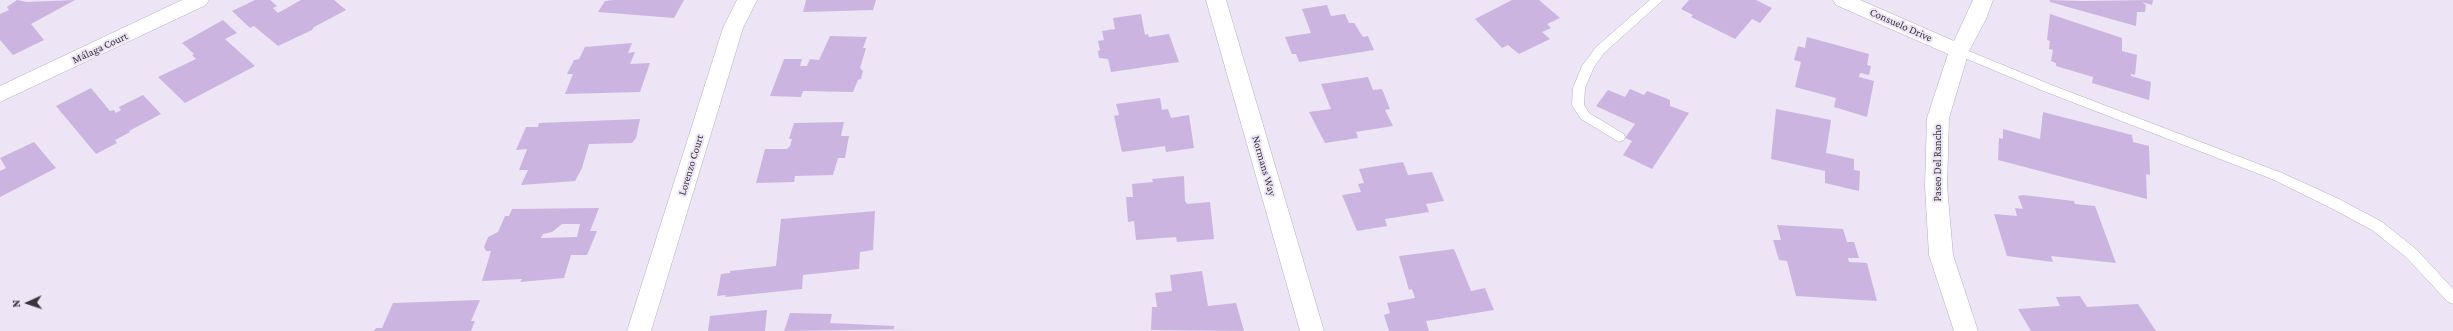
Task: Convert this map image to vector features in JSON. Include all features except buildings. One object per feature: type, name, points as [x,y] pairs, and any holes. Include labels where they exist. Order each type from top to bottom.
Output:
[{"type":"street","name":"Málaga Court","points":[[0,95],[199,0]]},
{"type":"street","name":"Lorenzo Court","points":[[639,331],[733,28],[747,0]]},
{"type":"street","name":"Normans Way","points":[[1216,0],[1312,331]]},
{"type":"street","name":"Consuelo Drive","points":[[1843,0],[1959,51]]},
{"type":"street","name":"Paseo Del Rancho","points":[[1966,331],[1941,255],[1936,186],[1938,118],[1959,51],[1976,19],[1983,0]]},
{"type":"lane","points":[[1619,137],[1585,116],[1578,105],[1579,88],[1588,66],[1600,50],[1657,0]]},
{"type":"lane","points":[[1959,51],[2050,89],[2277,176],[2334,203],[2377,226],[2411,253],[2453,298]]}]
